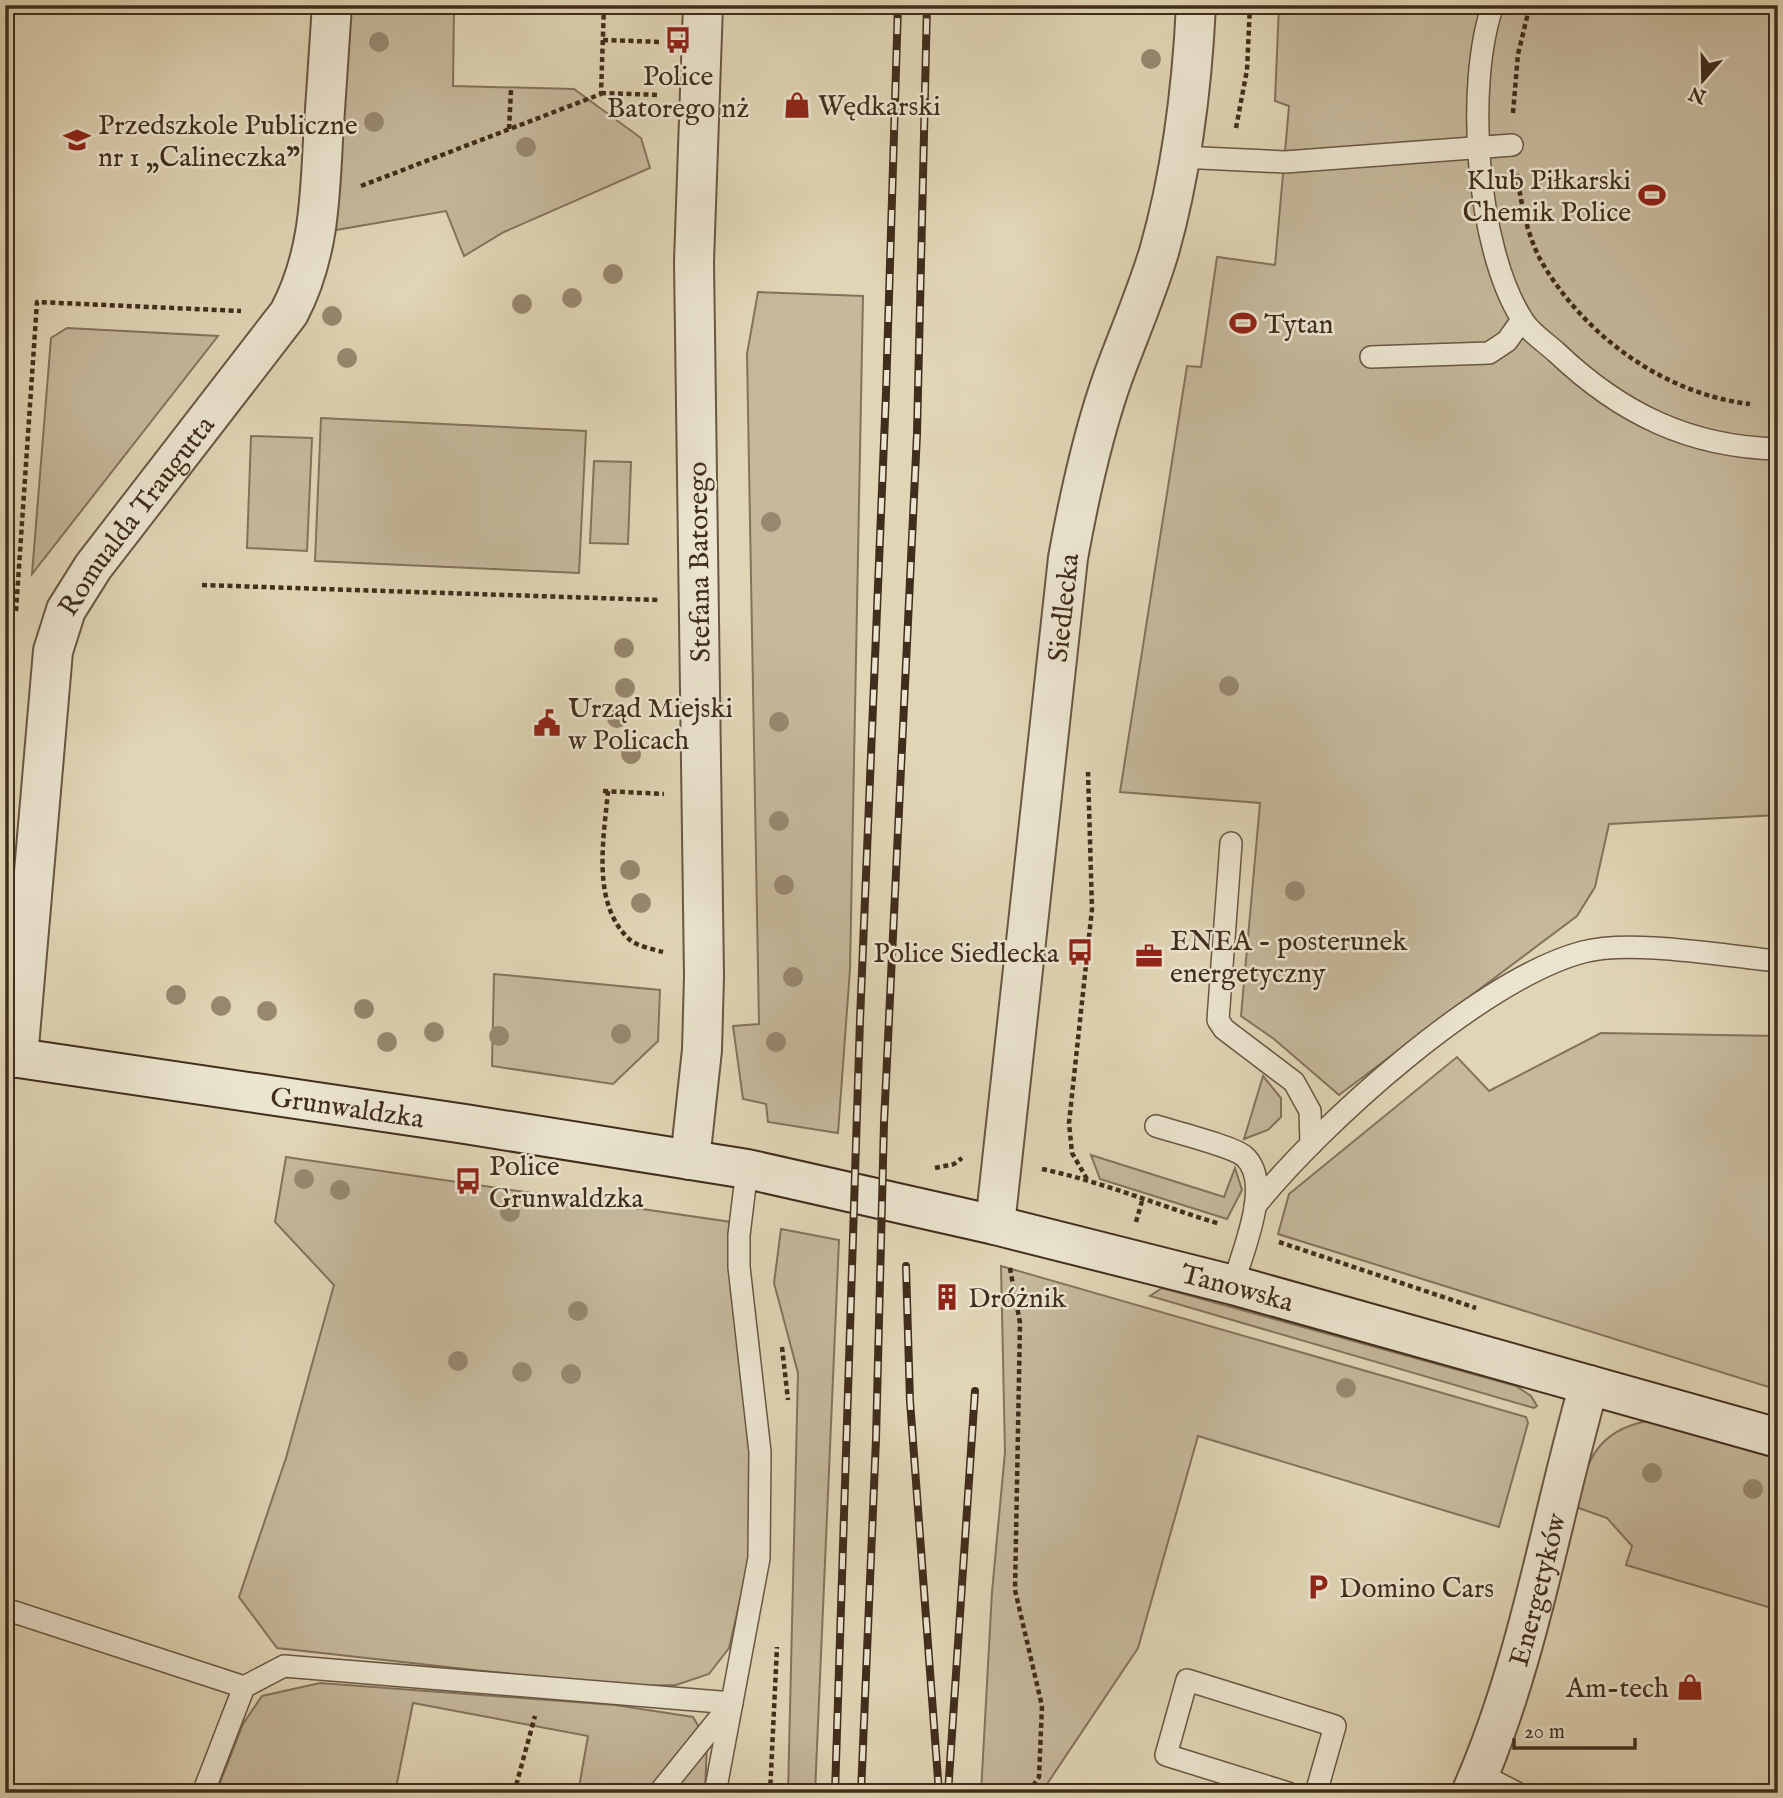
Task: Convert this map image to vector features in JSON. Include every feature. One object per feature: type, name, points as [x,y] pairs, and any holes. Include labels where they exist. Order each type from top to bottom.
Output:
[{"type":"street","name":"Romualda Traugutta","points":[[11,1057],[53,652],[66,610],[93,567],[289,313],[299,292],[312,256],[320,216],[332,5]]},
{"type":"street","name":"Stefana Batorego","points":[[690,1160],[701,1063],[704,976],[694,262],[703,5]]},
{"type":"street","name":"Siedlecka","points":[[995,1225],[1072,534],[1089,456],[1158,253],[1181,157],[1193,63],[1196,5]]},
{"type":"street","name":"Grunwaldzka","points":[[11,1057],[690,1160]]},
{"type":"street","name":"Tanowska","points":[[690,1160],[747,1169],[995,1225],[1233,1285],[1778,1438]]},
{"type":"street","name":"Energetyków","points":[[1475,1783],[1491,1749],[1525,1642],[1566,1467],[1589,1385]]},
{"type":"lane","points":[[1493,5],[1479,58],[1482,202],[1496,259],[1522,320],[1573,369],[1639,416],[1705,442],[1778,449]]},
{"type":"lane","points":[[1181,157],[1285,162],[1479,145],[1513,145]]},
{"type":"lane","points":[[1371,357],[1489,353],[1507,341],[1522,320]]},
{"type":"lane","points":[[1231,843],[1218,1020],[1224,1029],[1294,1082],[1310,1111],[1311,1144]]},
{"type":"lane","points":[[1255,1206],[1311,1144],[1399,1066],[1471,1009],[1543,966],[1583,951],[1619,947],[1778,961]]},
{"type":"lane","points":[[1156,1126],[1243,1155],[1255,1171],[1258,1186],[1255,1206],[1233,1285]]},
{"type":"lane","points":[[715,1793],[757,1571],[761,1505],[760,1452],[739,1267],[739,1235],[747,1169]]},
{"type":"lane","points":[[5,1609],[244,1687]]},
{"type":"lane","points":[[203,1793],[244,1687],[284,1666],[732,1703]]},
{"type":"lane","points":[[1288,1793],[1166,1755],[1187,1680],[1335,1726],[1316,1793]]},
{"type":"lane","points":[[659,1793],[732,1703]]},
{"type":"lane","points":[[1475,1783],[1517,1793]]},
{"type":"path","points":[[601,93],[604,5]]},
{"type":"path","points":[[1530,5],[1518,54],[1513,145],[1522,203],[1543,265],[1588,323],[1608,342],[1669,380],[1700,393],[1750,404]]},
{"type":"path","points":[[603,40],[663,42]]},
{"type":"path","points":[[509,129],[511,90]]},
{"type":"path","points":[[358,187],[601,93],[661,95]]},
{"type":"path","points":[[16,611],[37,302],[245,312]]},
{"type":"path","points":[[202,585],[666,599]]},
{"type":"path","points":[[1087,761],[1092,909],[1069,1123],[1072,1153],[1087,1179],[1142,1201],[1223,1225]]},
{"type":"path","points":[[668,794],[606,791],[602,856],[604,884],[614,916],[629,940],[671,955]]},
{"type":"path","points":[[1137,1219],[1142,1201]]},
{"type":"path","points":[[1008,1261],[1020,1323],[1015,1590],[1042,1706],[1039,1777],[1028,1793]]},
{"type":"path","points":[[514,1793],[532,1726]]},
{"type":"shaded area","points":[[351,5],[454,5],[453,86],[574,89],[641,138],[650,168],[504,232],[464,256],[446,211],[336,230]]},
{"type":"shaded area","points":[[1279,5],[1778,5],[1778,815],[1609,824],[1595,887],[1577,916],[1339,1095],[1274,1039],[1241,1016],[1260,803],[1120,792],[1187,366],[1201,367],[1217,257],[1275,265],[1289,106],[1275,101]]},
{"type":"shaded area","points":[[758,292],[863,296],[850,969],[838,1133],[768,1122],[766,1104],[743,1099],[733,1026],[759,1024],[747,354]]},
{"type":"shaded area","points":[[67,328],[218,336],[32,574],[51,338]]},
{"type":"shaded area","points":[[321,418],[586,431],[579,573],[315,561]]},
{"type":"shaded area","points":[[251,436],[312,438],[307,551],[247,548]]},
{"type":"shaded area","points":[[594,461],[631,462],[628,544],[590,543]]},
{"type":"shaded area","points":[[494,974],[660,990],[658,1041],[613,1084],[492,1066]]},
{"type":"shaded area","points":[[1601,1033],[1778,1036],[1778,1390],[1278,1234],[1289,1194],[1457,1057],[1489,1091]]},
{"type":"shaded area","points":[[1263,1076],[1281,1098],[1281,1117],[1268,1130],[1244,1139]]},
{"type":"shaded area","points":[[1091,1155],[1224,1197],[1235,1168],[1242,1190],[1227,1219],[1100,1179]]},
{"type":"shaded area","points":[[286,1157],[731,1222],[752,1452],[750,1558],[729,1648],[709,1674],[676,1685],[616,1686],[277,1648],[239,1597],[286,1458],[334,1285],[275,1222]]},
{"type":"shaded area","points":[[781,1229],[839,1240],[815,1793],[788,1793],[798,1373],[774,1283]]},
{"type":"shaded area","points":[[1001,1266],[1526,1417],[1528,1423],[1499,1527],[1198,1436],[1138,1648],[1041,1793],[981,1793],[992,1592],[1005,1452]]},
{"type":"shaded area","points":[[1162,1288],[1516,1386],[1531,1396],[1537,1406],[1534,1408],[1150,1296]]},
{"type":"shaded area","points":[[1647,1421],[1778,1458],[1778,1610],[1626,1565],[1632,1546],[1607,1518],[1576,1507],[1584,1476],[1596,1451],[1616,1432]]},
{"type":"shaded area","points":[[320,1683],[615,1705],[693,1717],[707,1741],[705,1793],[578,1793],[588,1736],[413,1703],[395,1793],[216,1793],[243,1724],[262,1696]]},
{"type":"railway","points":[[835,1793],[860,1020],[886,393],[898,5]]},
{"type":"railway","points":[[861,1793],[876,1439],[884,1123],[917,434],[927,5]]},
{"type":"railway","points":[[906,1266],[910,1401],[939,1793]]},
{"type":"railway","points":[[948,1793],[975,1391]]},
{"type":"place","name":"Police Batorego nż","points":[[678,40]]},
{"type":"place","name":"Wędkarski","points":[[797,105]]},
{"type":"place","name":"Przedszkole Publiczne nr 1 „Calineczka”","points":[[77,140]]},
{"type":"place","name":"Klub Piłkarski Chemik Police","points":[[1652,195]]},
{"type":"place","name":"Tytan","points":[[1243,323]]},
{"type":"place","name":"Urząd Miejski w Policach","points":[[547,723]]},
{"type":"place","name":"Police Siedlecka","points":[[1080,952]]},
{"type":"place","name":"ENEA - posterunek energetyczny","points":[[1149,956]]},
{"type":"place","name":"Police Grunwaldzka","points":[[468,1181]]},
{"type":"place","name":"Dróżnik","points":[[947,1297]]},
{"type":"place","name":"Domino Cars","points":[[1318,1587]]},
{"type":"place","name":"Am-tech","points":[[1690,1687]]}]
